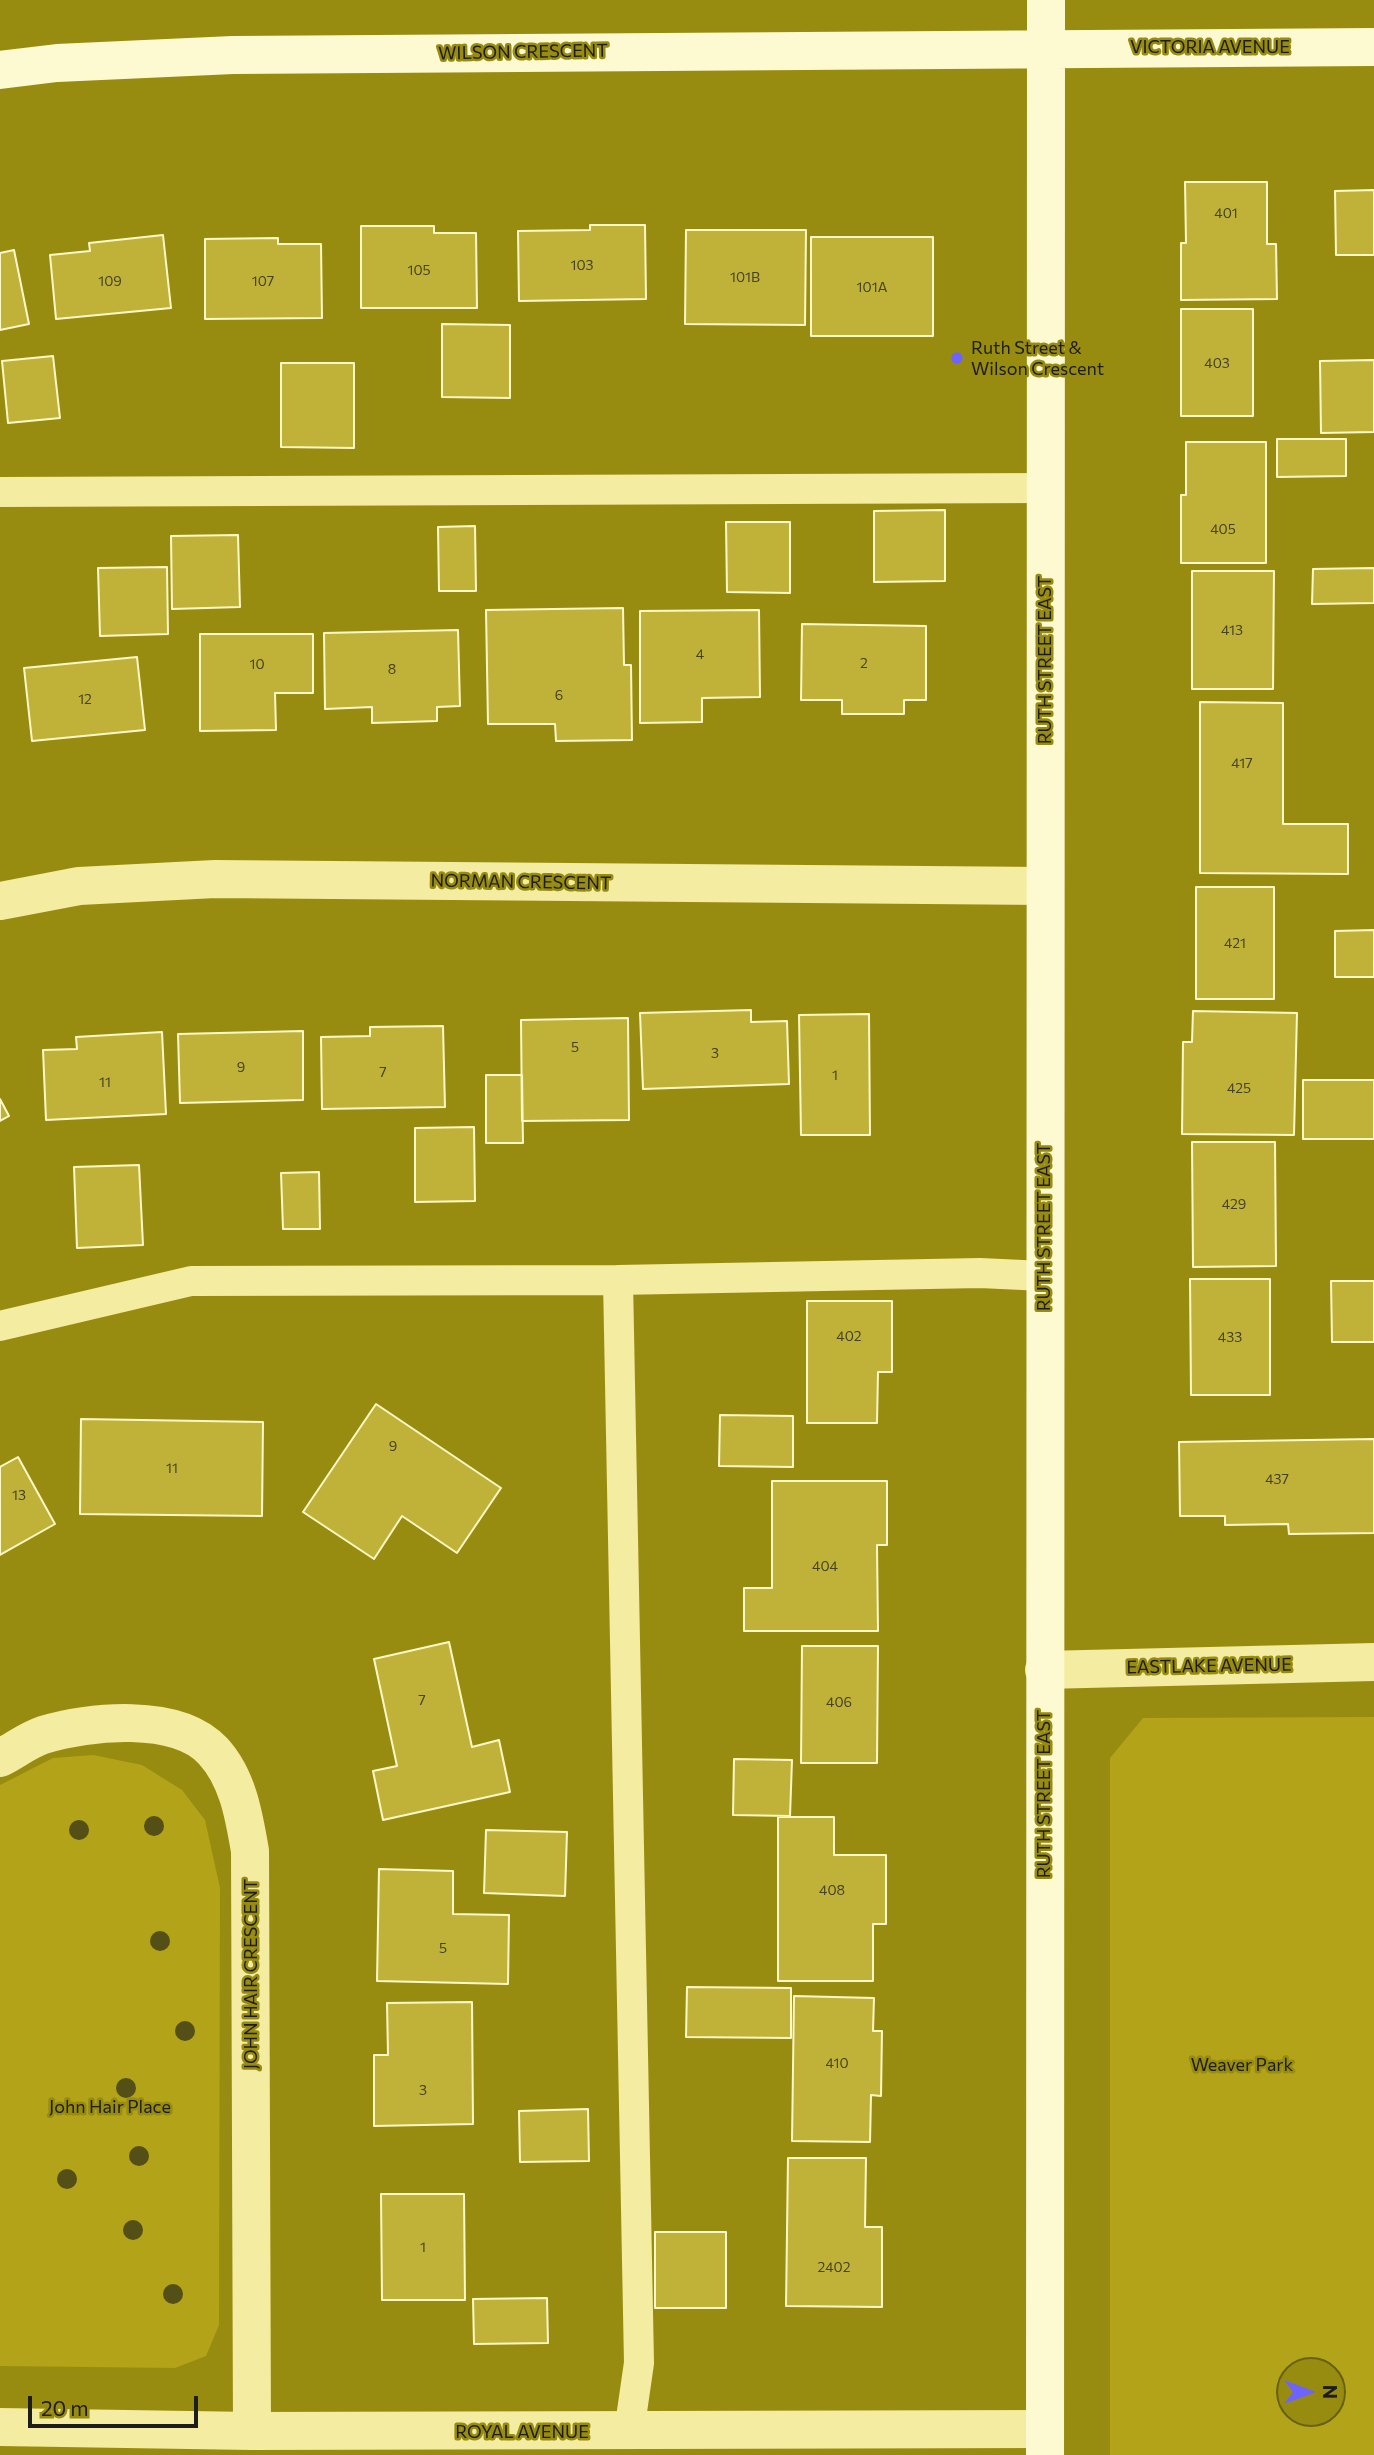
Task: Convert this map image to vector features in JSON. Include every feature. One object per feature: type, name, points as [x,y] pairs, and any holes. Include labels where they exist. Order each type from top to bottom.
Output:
[{"type":"street","name":"RUTH STREET EAST","points":[[1045,2442],[1046,0]]},
{"type":"street","name":"VICTORIA AVENUE","points":[[1046,47],[1374,47]]},
{"type":"street","name":"WILSON CRESCENT","points":[[0,70],[57,63],[233,55],[1046,47]]},
{"type":"street","name":"NORMAN CRESCENT","points":[[0,901],[79,886],[215,879],[1044,886]]},
{"type":"street","name":"EASTLAKE AVENUE","points":[[1044,1670],[1374,1662]]},
{"type":"street","name":"JOHN HAIR CRESCENT","points":[[0,1758],[41,1736],[96,1724],[126,1723],[167,1728],[196,1737],[213,1751],[229,1773],[243,1809],[250,1851],[252,2431]]},
{"type":"street","name":"ROYAL AVENUE","points":[[0,2427],[629,2432],[1045,2442]]},
{"type":"lane","points":[[0,492],[1046,488]]},
{"type":"lane","points":[[0,1326],[191,1281],[618,1280],[980,1273],[1044,1276]]},
{"type":"lane","points":[[618,1280],[639,2363],[629,2432]]},
{"type":"green space","name":"Weaver Park","points":[[1374,1717],[1374,2455],[1110,2455],[1110,1758],[1143,1718]]},
{"type":"green space","name":"John Hair Place","points":[[93,1755],[142,1765],[182,1790],[205,1820],[220,1888],[219,2325],[206,2356],[175,2368],[0,2366],[0,1785],[53,1758]]},
{"type":"building","points":[[1185,182],[1267,182],[1267,244],[1276,244],[1277,299],[1181,300],[1181,243],[1186,243]]},
{"type":"building","points":[[1374,190],[1374,255],[1336,255],[1335,191]]},
{"type":"building","points":[[590,225],[645,225],[646,299],[519,301],[518,231],[590,230]]},
{"type":"building","points":[[361,226],[434,226],[434,233],[476,233],[477,308],[361,308]]},
{"type":"building","points":[[686,230],[806,230],[805,325],[685,324]]},
{"type":"building","points":[[163,235],[171,308],[56,319],[50,255],[90,251],[89,243]]},
{"type":"building","points":[[811,237],[933,237],[933,336],[811,336]]},
{"type":"building","points":[[278,238],[278,244],[321,244],[322,318],[205,319],[205,239]]},
{"type":"building","points":[[14,250],[29,324],[0,330],[0,253]]},
{"type":"building","points":[[1181,309],[1253,309],[1253,416],[1181,416]]},
{"type":"building","points":[[442,324],[510,325],[510,398],[442,397]]},
{"type":"building","points":[[53,356],[60,418],[8,423],[2,361]]},
{"type":"building","points":[[1374,360],[1374,432],[1321,433],[1320,361]]},
{"type":"building","points":[[281,363],[354,363],[354,448],[281,447]]},
{"type":"building","points":[[1277,439],[1346,439],[1346,476],[1277,477]]},
{"type":"building","points":[[1186,442],[1266,442],[1266,563],[1181,563],[1181,495],[1186,495]]},
{"type":"building","points":[[945,510],[945,581],[874,582],[874,511]]},
{"type":"building","points":[[726,522],[790,522],[790,593],[727,592]]},
{"type":"building","points":[[475,526],[476,591],[439,591],[438,527]]},
{"type":"building","points":[[238,535],[240,607],[172,609],[171,536]]},
{"type":"building","points":[[167,567],[168,634],[100,636],[98,568]]},
{"type":"building","points":[[1374,568],[1374,603],[1312,604],[1313,569]]},
{"type":"building","points":[[1192,571],[1274,571],[1273,689],[1192,689]]},
{"type":"building","points":[[623,608],[624,665],[631,665],[632,740],[556,741],[555,724],[488,724],[486,610]]},
{"type":"building","points":[[759,610],[760,697],[702,698],[702,722],[640,723],[640,611]]},
{"type":"building","points":[[802,624],[926,626],[926,700],[904,700],[904,714],[842,714],[842,700],[801,700]]},
{"type":"building","points":[[458,630],[460,706],[437,707],[437,721],[372,723],[372,707],[325,709],[324,633]]},
{"type":"building","points":[[200,634],[313,634],[313,693],[275,693],[276,730],[200,731]]},
{"type":"building","points":[[137,657],[145,730],[32,741],[24,668]]},
{"type":"building","points":[[1200,702],[1283,703],[1283,824],[1348,824],[1348,874],[1200,873]]},
{"type":"building","points":[[1196,887],[1274,887],[1274,999],[1196,999]]},
{"type":"building","points":[[1374,930],[1374,977],[1335,977],[1335,931]]},
{"type":"building","points":[[751,1010],[751,1022],[787,1021],[789,1084],[643,1089],[640,1013]]},
{"type":"building","points":[[1193,1011],[1297,1013],[1294,1135],[1182,1134],[1183,1042],[1192,1042]]},
{"type":"building","points":[[869,1014],[870,1135],[801,1135],[799,1015]]},
{"type":"building","points":[[628,1018],[629,1120],[522,1121],[521,1020]]},
{"type":"building","points":[[443,1026],[445,1107],[322,1109],[321,1037],[370,1036],[370,1027]]},
{"type":"building","points":[[303,1031],[303,1100],[180,1103],[178,1034]]},
{"type":"building","points":[[162,1032],[166,1114],[46,1120],[43,1050],[77,1049],[76,1037]]},
{"type":"building","points":[[486,1075],[522,1075],[523,1143],[486,1143]]},
{"type":"building","points":[[1303,1080],[1374,1080],[1374,1139],[1303,1139]]},
{"type":"building","points":[[0,1099],[9,1116],[0,1121]]},
{"type":"building","points":[[474,1127],[475,1201],[415,1202],[415,1128]]},
{"type":"building","points":[[1192,1142],[1275,1142],[1276,1266],[1193,1267]]},
{"type":"building","points":[[139,1165],[143,1245],[77,1248],[74,1167]]},
{"type":"building","points":[[319,1172],[320,1229],[283,1229],[281,1173]]},
{"type":"building","points":[[1190,1279],[1270,1279],[1270,1395],[1191,1395]]},
{"type":"building","points":[[1331,1281],[1374,1281],[1374,1342],[1332,1342]]},
{"type":"building","points":[[807,1301],[892,1301],[892,1372],[878,1372],[877,1423],[807,1423]]},
{"type":"building","points":[[376,1404],[501,1488],[457,1553],[402,1516],[374,1559],[303,1512]]},
{"type":"building","points":[[720,1415],[793,1416],[793,1467],[719,1466]]},
{"type":"building","points":[[81,1419],[263,1422],[262,1516],[80,1514]]},
{"type":"building","points":[[1374,1439],[1374,1533],[1289,1534],[1288,1524],[1225,1525],[1225,1516],[1180,1516],[1179,1442]]},
{"type":"building","points":[[18,1457],[55,1524],[0,1555],[0,1467]]},
{"type":"building","points":[[772,1481],[887,1481],[887,1545],[877,1545],[878,1631],[744,1631],[744,1588],[772,1588]]},
{"type":"building","points":[[449,1642],[472,1747],[499,1740],[510,1792],[383,1820],[373,1771],[397,1766],[374,1659]]},
{"type":"building","points":[[802,1646],[878,1646],[877,1763],[801,1763]]},
{"type":"building","points":[[734,1759],[792,1760],[790,1816],[733,1815]]},
{"type":"building","points":[[778,1817],[834,1817],[834,1855],[886,1855],[886,1924],[873,1924],[873,1981],[778,1981]]},
{"type":"building","points":[[486,1830],[567,1832],[565,1896],[484,1893]]},
{"type":"building","points":[[379,1869],[453,1871],[453,1914],[509,1915],[508,1984],[377,1981]]},
{"type":"building","points":[[687,1987],[791,1988],[791,2038],[686,2037]]},
{"type":"building","points":[[794,1996],[874,1998],[873,2031],[882,2031],[881,2096],[871,2095],[870,2142],[792,2141]]},
{"type":"building","points":[[472,2002],[473,2124],[374,2126],[374,2055],[388,2055],[387,2003]]},
{"type":"building","points":[[588,2109],[589,2161],[520,2162],[519,2111]]},
{"type":"building","points":[[788,2158],[866,2158],[865,2227],[882,2227],[882,2307],[786,2306]]},
{"type":"building","points":[[381,2194],[464,2194],[465,2300],[382,2300]]},
{"type":"building","points":[[655,2232],[726,2232],[726,2308],[655,2308]]},
{"type":"building","points":[[547,2298],[548,2343],[474,2344],[473,2299]]},
{"type":"place","name":"Ruth Street & Wilson Crescent","points":[[957,358]]}]
